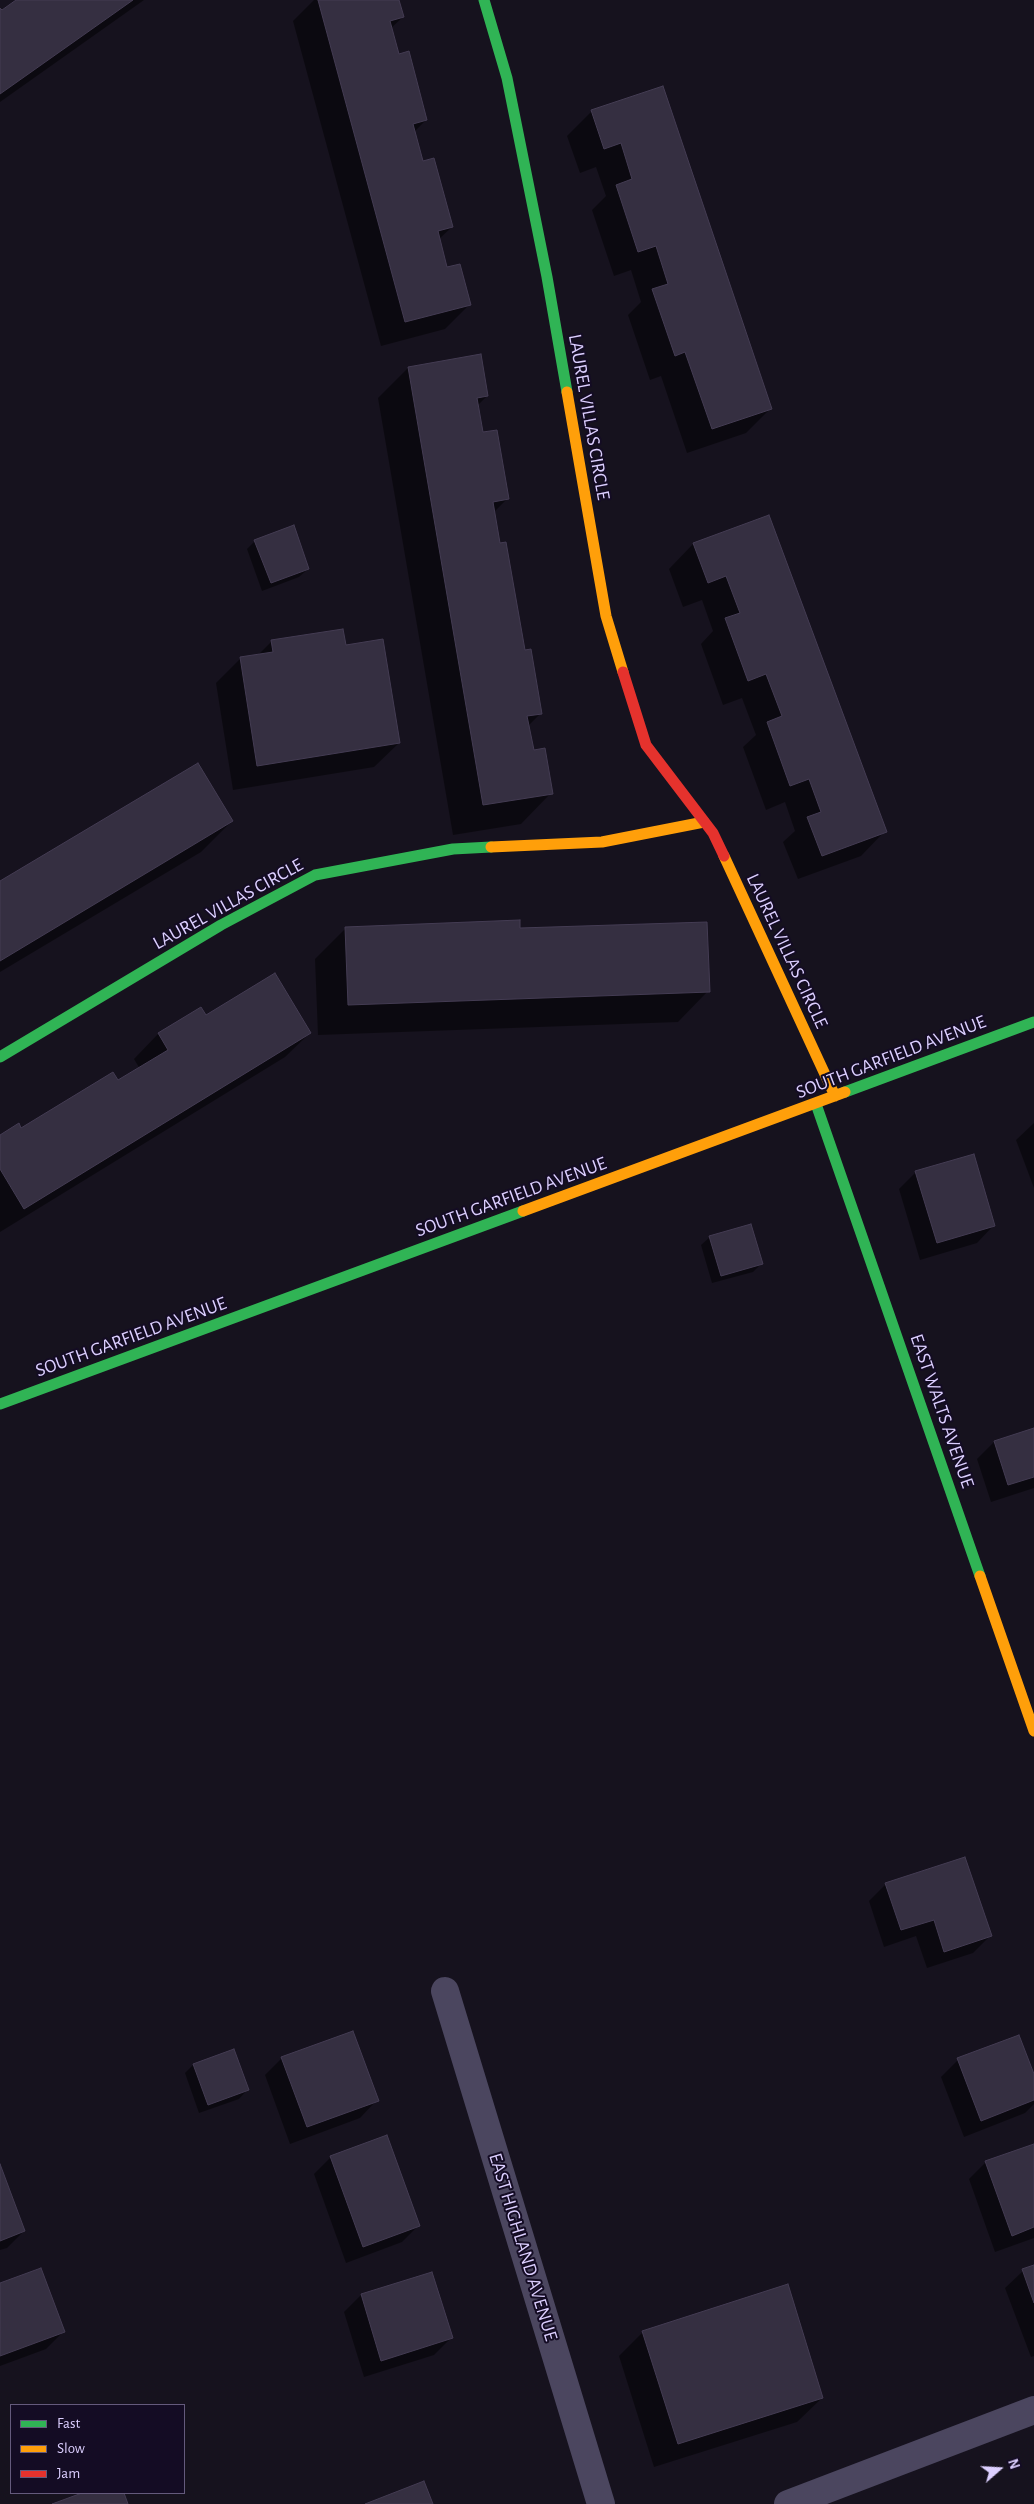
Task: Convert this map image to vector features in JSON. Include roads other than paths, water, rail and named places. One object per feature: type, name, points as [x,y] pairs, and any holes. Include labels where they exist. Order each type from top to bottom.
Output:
[{"type":"street","name":"LAUREL VILLAS CIRCLE","points":[[484,0],[507,78],[547,277],[606,616],[646,745],[713,833],[835,1096]]},
{"type":"street","name":"LAUREL VILLAS CIRCLE","points":[[0,1057],[221,925],[315,875],[454,849],[602,842],[704,822]]},
{"type":"street","name":"SOUTH GARFIELD AVENUE","points":[[0,1404],[1034,1022]]},
{"type":"street","name":"EAST WALTS AVENUE","points":[[816,1104],[1034,1731]]},
{"type":"street","name":"EAST HIGHLAND AVENUE","points":[[445,1991],[601,2504]]},
{"type":"street","points":[[788,2504],[1034,2410]]}]
